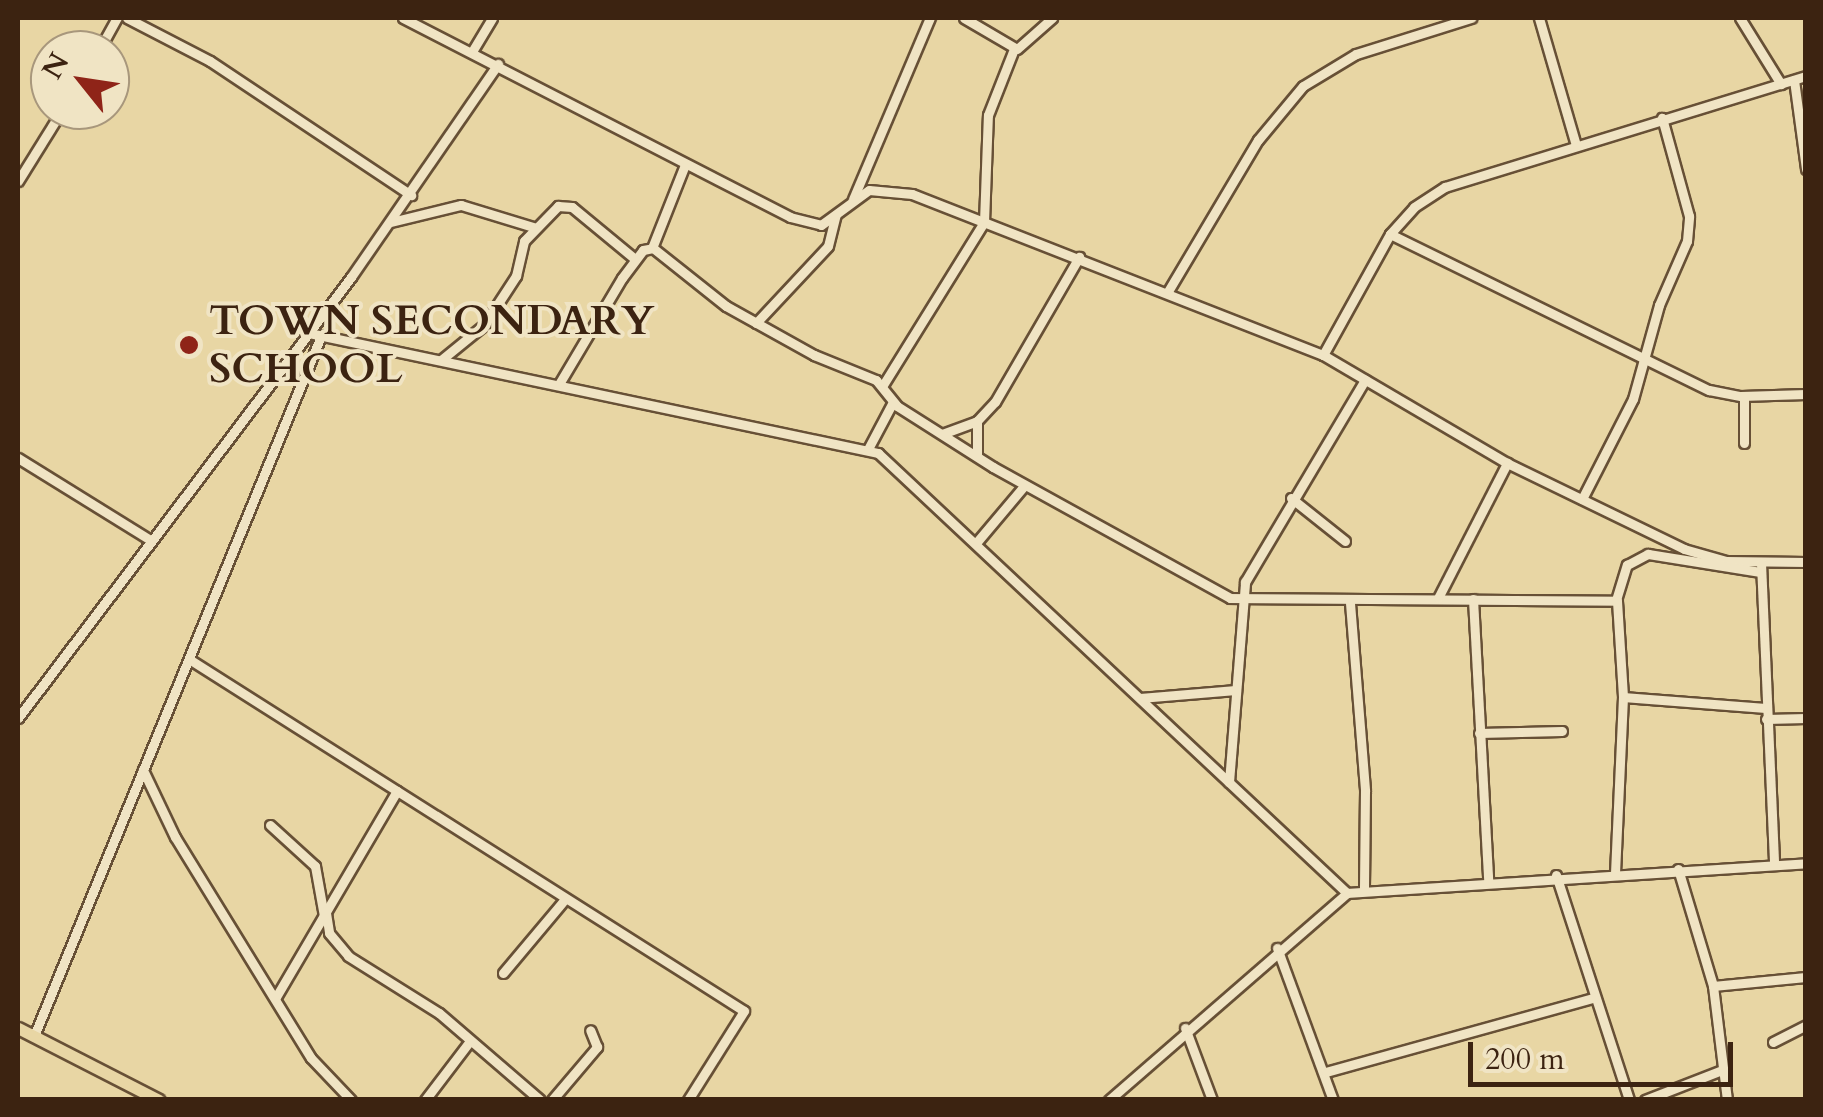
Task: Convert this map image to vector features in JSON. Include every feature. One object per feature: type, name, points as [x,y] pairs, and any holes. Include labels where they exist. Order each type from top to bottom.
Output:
[{"type":"main road","points":[[18,1028],[160,1100]]},
{"type":"street","points":[[128,18],[210,61],[411,195]]},
{"type":"street","points":[[403,18],[473,50],[684,167],[807,223],[836,216]]},
{"type":"street","points":[[473,50],[492,18]]},
{"type":"street","points":[[756,323],[828,246],[836,216],[853,199],[930,18]]},
{"type":"street","points":[[964,18],[1014,49]]},
{"type":"street","points":[[883,385],[984,222],[988,115],[1014,49],[1034,39],[1052,18]]},
{"type":"street","points":[[1167,294],[1258,140],[1303,86],[1356,54],[1471,18]]},
{"type":"street","points":[[1540,18],[1576,145]]},
{"type":"street","points":[[1740,18],[1781,84]]},
{"type":"street","points":[[18,718],[411,195],[498,64]]},
{"type":"street","points":[[1324,355],[1390,234],[1414,207],[1445,188],[1806,76]]},
{"type":"street","points":[[1794,80],[1806,170]]},
{"type":"street","points":[[1582,499],[1633,399],[1643,357],[1690,228],[1662,118]]},
{"type":"street","points":[[18,181],[50,130]]},
{"type":"street","points":[[559,384],[635,258],[652,248],[684,167]]},
{"type":"street","points":[[853,199],[890,188],[1079,257],[1324,355],[1507,462],[1684,549],[1761,568]]},
{"type":"street","points":[[440,360],[484,325],[515,278],[519,252],[536,228],[564,204],[635,258]]},
{"type":"street","points":[[391,222],[461,205],[536,228]]},
{"type":"street","points":[[1390,234],[1709,390],[1744,396],[1806,394]]},
{"type":"street","points":[[652,248],[756,323],[883,385],[892,402],[1024,486],[1239,602],[1616,600]]},
{"type":"street","points":[[942,434],[977,421],[1020,365],[1079,257]]},
{"type":"street","points":[[309,333],[868,449],[976,542],[1347,894]]},
{"type":"street","points":[[34,1036],[321,336]]},
{"type":"street","points":[[1229,782],[1239,602],[1291,498],[1365,380]]},
{"type":"street","points":[[1744,396],[1744,443]]},
{"type":"street","points":[[868,449],[892,402]]},
{"type":"street","points":[[976,456],[977,421]]},
{"type":"street","points":[[18,458],[150,540]]},
{"type":"street","points":[[1438,598],[1507,462]]},
{"type":"street","points":[[976,542],[1024,486]]},
{"type":"street","points":[[1291,498],[1345,541]]},
{"type":"street","points":[[1616,600],[1628,565],[1648,554],[1761,568],[1806,562]]},
{"type":"street","points":[[1761,568],[1774,866]]},
{"type":"street","points":[[1473,599],[1488,880]]},
{"type":"street","points":[[1615,874],[1623,697],[1622,608],[1616,600]]},
{"type":"street","points":[[1350,603],[1365,791],[1364,889]]},
{"type":"street","points":[[189,660],[744,1010],[688,1100]]},
{"type":"street","points":[[1140,698],[1236,690]]},
{"type":"street","points":[[1623,697],[1806,718]]},
{"type":"street","points":[[1479,733],[1562,731]]},
{"type":"street","points":[[143,770],[175,837],[321,1072],[351,1100]]},
{"type":"street","points":[[276,997],[397,791]]},
{"type":"street","points":[[270,825],[315,866],[329,933],[348,956],[413,994],[540,1100]]},
{"type":"street","points":[[1109,1100],[1184,1028],[1347,894],[1364,889],[1556,875],[1806,863]]},
{"type":"street","points":[[1678,869],[1713,986],[1727,1100]]},
{"type":"street","points":[[1556,875],[1592,998],[1629,1100]]},
{"type":"street","points":[[503,973],[565,898]]},
{"type":"street","points":[[1277,948],[1326,1072],[1332,1100]]},
{"type":"street","points":[[1713,986],[1806,976]]},
{"type":"street","points":[[1326,1072],[1592,998]]},
{"type":"street","points":[[1773,1042],[1806,1025]]},
{"type":"street","points":[[1184,1028],[1212,1100]]},
{"type":"street","points":[[552,1100],[597,1047],[590,1030]]},
{"type":"street","points":[[425,1100],[470,1040]]},
{"type":"street","points":[[1645,1100],[1722,1070]]},
{"type":"place","name":"TOWN SECONDARY SCHOOL","points":[[189,345]]}]
